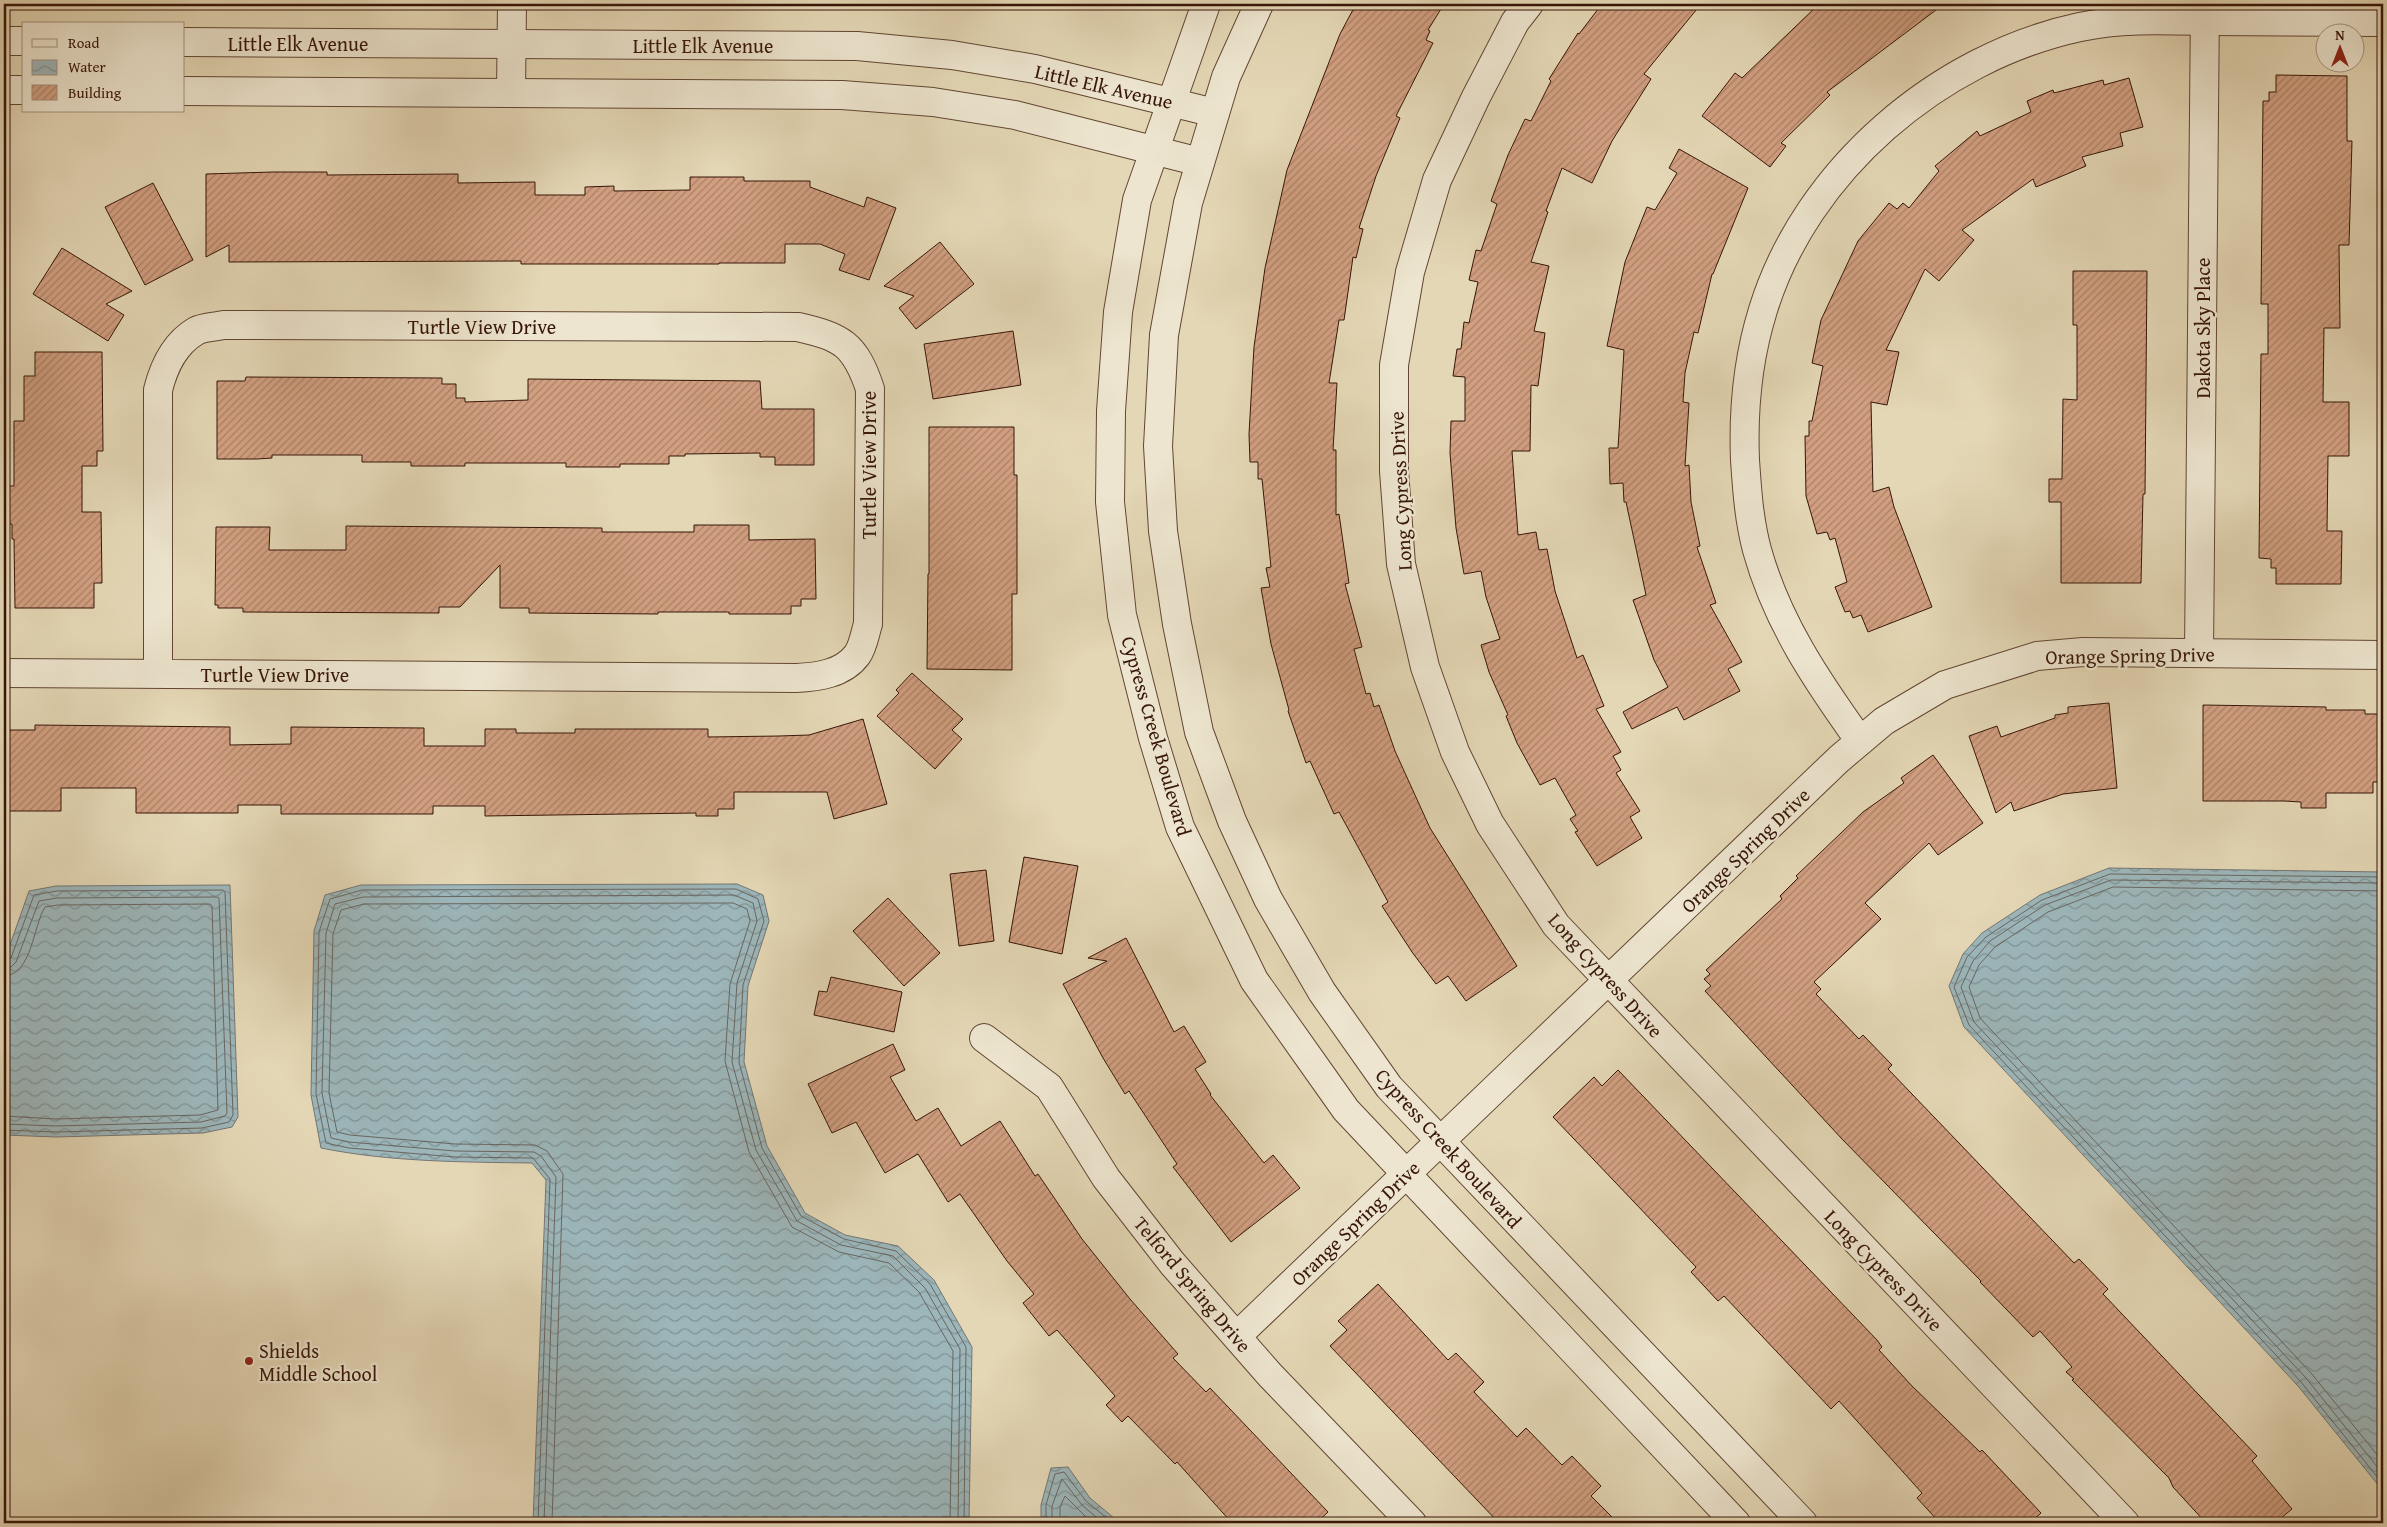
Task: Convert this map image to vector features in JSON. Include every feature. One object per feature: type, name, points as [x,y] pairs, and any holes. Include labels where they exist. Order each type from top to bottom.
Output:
[{"type":"street","points":[[511,93],[512,4]]},
{"type":"street","name":"Cypress Creek Boulevard","points":[[1206,4],[1137,200],[1118,312],[1112,411],[1110,502],[1125,624],[1153,738],[1180,828],[1254,980],[1346,1110],[1736,1523]]},
{"type":"street","name":"Cypress Creek Boulevard","points":[[1259,4],[1226,77],[1188,203],[1164,335],[1158,446],[1163,531],[1174,606],[1199,732],[1232,821],[1268,899],[1322,992],[1389,1087],[1804,1523]]},
{"type":"street","name":"Long Cypress Drive","points":[[1529,4],[1515,22],[1476,97],[1437,180],[1410,272],[1394,365],[1394,471],[1401,564],[1425,667],[1455,752],[1490,824],[1556,925],[2125,1523]]},
{"type":"street","points":[[1860,741],[1815,678],[1786,626],[1770,592],[1757,548],[1748,505],[1744,431],[1750,365],[1763,309],[1779,269],[1802,226],[1828,188],[1863,148],[1912,106],[1972,66],[2020,45],[2080,27],[2205,12],[2383,22]]},
{"type":"street","name":"Dakota Sky Place","points":[[2200,653],[2205,12]]},
{"type":"street","points":[[4,41],[22,41]]},
{"type":"street","name":"Little Elk Avenue","points":[[185,42],[858,46],[952,55],[1035,69],[1215,113]]},
{"type":"street","points":[[4,90],[22,90]]},
{"type":"street","points":[[185,91],[842,95],[933,102],[1015,115],[1200,162]]},
{"type":"street","name":"Turtle View Drive","points":[[4,673],[158,674],[796,678],[820,677],[841,668],[858,654],[868,624],[870,389],[862,366],[849,348],[829,334],[798,327],[224,325],[198,330],[180,345],[163,368],[158,390],[158,674]]},
{"type":"street","name":"Orange Spring Drive","points":[[1237,1336],[1860,741],[1884,721],[1945,684],[2037,656],[2083,652],[2383,655]]},
{"type":"street","name":"Telford Spring Drive","points":[[984,1038],[1049,1087],[1106,1178],[1172,1262],[1270,1375],[1412,1523]]},
{"type":"water","points":[[2109,868],[2383,872],[2383,1491],[2298,1386],[1964,1027],[1949,986],[1963,954],[1982,933],[2040,895]]},
{"type":"water","points":[[737,884],[763,895],[769,921],[748,986],[744,1062],[767,1146],[805,1213],[845,1235],[898,1246],[934,1280],[972,1347],[969,1523],[533,1523],[546,1180],[532,1163],[400,1159],[321,1148],[311,1095],[314,931],[325,895],[361,885]]},
{"type":"water","points":[[230,885],[238,1117],[232,1127],[203,1133],[56,1137],[4,1135],[4,962],[29,891],[56,886]]},
{"type":"water","points":[[1068,1467],[1090,1498],[1120,1523],[1041,1523],[1041,1505],[1051,1468]]},
{"type":"building","points":[[1356,4],[1444,4],[1428,30],[1430,31],[1426,40],[1433,43],[1396,116],[1400,118],[1376,176],[1359,228],[1363,229],[1356,258],[1353,257],[1344,320],[1339,320],[1329,383],[1337,383],[1333,450],[1336,450],[1336,515],[1339,514],[1349,583],[1345,584],[1362,647],[1354,649],[1366,694],[1370,693],[1374,707],[1379,705],[1395,751],[1430,828],[1517,966],[1466,1001],[1448,976],[1436,984],[1412,952],[1382,906],[1388,902],[1339,812],[1334,814],[1310,761],[1306,763],[1288,711],[1271,644],[1261,588],[1270,587],[1266,568],[1271,567],[1262,479],[1258,479],[1258,462],[1250,462],[1249,434],[1254,347],[1265,268],[1287,170],[1340,34]]},
{"type":"building","points":[[1602,4],[1701,4],[1644,74],[1651,79],[1612,141],[1592,183],[1562,168],[1546,211],[1548,212],[1531,262],[1549,266],[1534,331],[1545,333],[1538,386],[1531,385],[1530,451],[1512,451],[1518,535],[1536,532],[1539,550],[1547,549],[1555,591],[1577,658],[1583,655],[1604,706],[1596,709],[1621,752],[1613,756],[1621,770],[1616,773],[1640,811],[1630,817],[1642,838],[1597,866],[1575,832],[1578,831],[1570,819],[1576,815],[1555,778],[1540,785],[1517,743],[1506,716],[1508,715],[1489,672],[1481,645],[1500,639],[1486,597],[1481,571],[1464,574],[1456,528],[1450,453],[1451,421],[1465,421],[1465,377],[1453,376],[1457,349],[1461,349],[1464,322],[1469,323],[1478,282],[1469,280],[1476,250],[1481,251],[1497,204],[1491,201],[1508,155],[1525,119],[1531,121],[1551,81],[1549,79],[1578,33]]},
{"type":"building","points":[[1819,4],[1944,4],[1827,92],[1830,95],[1781,143],[1786,146],[1770,167],[1702,116],[1735,73],[1742,78]]},
{"type":"building","points":[[2276,75],[2347,76],[2347,141],[2352,141],[2349,245],[2339,245],[2340,328],[2324,328],[2323,402],[2349,402],[2349,456],[2328,456],[2327,531],[2342,531],[2341,584],[2276,584],[2276,568],[2271,568],[2271,559],[2259,558],[2261,354],[2268,354],[2268,304],[2261,304],[2263,101],[2269,101],[2269,92],[2276,92]]},
{"type":"building","points":[[2129,78],[2143,127],[2120,133],[2123,146],[2082,157],[2086,166],[2036,187],[2033,179],[1962,230],[1974,240],[1939,281],[1925,269],[1886,350],[1899,352],[1887,405],[1871,402],[1873,492],[1889,487],[1894,507],[1932,607],[1868,632],[1861,615],[1853,618],[1850,611],[1845,612],[1835,587],[1847,582],[1835,538],[1830,540],[1827,532],[1817,534],[1806,496],[1805,436],[1809,436],[1809,421],[1812,421],[1823,366],[1812,363],[1821,320],[1858,241],[1889,203],[1897,209],[1903,203],[1909,208],[1939,171],[1935,166],[1977,131],[1980,136],[2031,112],[2027,101],[2053,90],[2054,93],[2103,80],[2104,85]]},
{"type":"building","points":[[1679,149],[1748,188],[1712,274],[1698,333],[1694,332],[1685,373],[1683,402],[1689,403],[1685,466],[1689,465],[1691,502],[1700,546],[1697,547],[1716,603],[1710,605],[1742,662],[1728,669],[1740,691],[1684,720],[1677,707],[1632,729],[1623,712],[1668,687],[1654,660],[1633,600],[1646,595],[1626,502],[1624,502],[1623,483],[1610,484],[1609,448],[1618,448],[1624,350],[1607,346],[1625,262],[1647,207],[1655,210],[1677,173],[1669,168]]},
{"type":"building","points":[[327,172],[327,175],[458,174],[458,183],[535,182],[535,195],[585,195],[585,187],[614,186],[614,191],[690,190],[690,177],[744,177],[744,181],[810,181],[810,187],[864,207],[867,197],[896,208],[869,280],[839,270],[845,254],[820,244],[785,244],[785,263],[521,264],[521,261],[229,262],[229,245],[206,257],[206,174]]},
{"type":"building","points":[[153,183],[193,260],[145,285],[105,207]]},
{"type":"building","points":[[940,242],[974,284],[916,329],[899,308],[914,296],[884,286]]},
{"type":"building","points":[[62,248],[132,291],[106,304],[124,315],[108,341],[33,294]]},
{"type":"building","points":[[2073,271],[2147,271],[2145,494],[2143,494],[2141,583],[2061,583],[2061,502],[2049,502],[2049,479],[2062,479],[2063,399],[2077,400],[2077,325],[2073,325]]},
{"type":"building","points":[[1013,331],[1021,385],[933,399],[924,344]]},
{"type":"building","points":[[35,352],[102,352],[103,451],[97,451],[97,466],[82,466],[82,512],[101,512],[102,583],[94,583],[94,608],[15,608],[14,539],[12,539],[12,524],[4,524],[4,486],[14,486],[14,421],[24,421],[24,376],[35,376]]},
{"type":"building","points":[[246,377],[442,378],[442,384],[456,384],[456,398],[465,398],[465,402],[528,400],[528,379],[760,381],[762,409],[814,409],[814,465],[775,465],[775,457],[760,457],[760,453],[685,454],[685,456],[669,456],[669,464],[620,464],[620,467],[566,467],[566,463],[465,463],[465,466],[411,466],[411,462],[362,462],[362,455],[272,455],[272,458],[217,459],[217,381],[245,381]]},
{"type":"building","points":[[929,427],[1014,427],[1014,475],[1017,475],[1017,594],[1012,594],[1012,670],[927,669]]},
{"type":"building","points":[[694,525],[749,525],[749,540],[815,539],[816,599],[801,599],[801,606],[791,606],[791,614],[729,614],[729,612],[658,612],[658,614],[529,613],[529,608],[500,608],[500,565],[460,607],[439,607],[439,613],[243,612],[243,608],[218,608],[218,605],[215,605],[216,527],[270,527],[269,550],[346,550],[346,526],[602,528],[602,532],[694,532]]},
{"type":"building","points":[[912,673],[963,719],[952,730],[962,739],[935,769],[877,716],[899,693],[896,690]]},
{"type":"building","points":[[2109,703],[2117,788],[2063,794],[2014,811],[2011,802],[1996,813],[1969,736],[1997,726],[2001,737],[2055,718],[2055,715],[2068,713],[2068,707]]},
{"type":"building","points":[[2203,705],[2326,707],[2326,710],[2365,710],[2365,714],[2383,714],[2383,782],[2373,782],[2373,793],[2326,793],[2326,808],[2301,808],[2301,802],[2284,801],[2203,801]]},
{"type":"building","points":[[863,719],[887,804],[834,819],[827,792],[734,792],[734,809],[718,809],[718,816],[696,816],[696,813],[485,816],[485,806],[433,806],[433,814],[281,814],[281,805],[238,805],[238,813],[136,813],[136,788],[61,788],[61,811],[6,811],[5,730],[35,730],[35,725],[230,727],[230,745],[291,744],[291,727],[424,728],[424,746],[485,746],[485,729],[516,729],[516,733],[575,733],[575,729],[708,729],[708,737],[779,736],[809,735]]},
{"type":"building","points":[[1933,755],[1983,823],[1938,855],[1929,843],[1865,903],[1881,919],[1814,982],[1821,989],[1816,994],[1859,1039],[1863,1035],[1892,1065],[1888,1069],[2074,1263],[2079,1259],[2108,1289],[2103,1294],[2257,1456],[2252,1461],[2292,1509],[2275,1523],[2206,1523],[2173,1487],[2169,1478],[2072,1380],[2074,1379],[2066,1372],[2072,1367],[2040,1331],[2033,1337],[1842,1139],[1705,991],[1711,986],[1704,979],[1710,974],[1706,970],[1782,899],[1780,896],[1798,878],[1796,876],[1863,812],[1904,783],[1901,778]]},
{"type":"building","points":[[1024,857],[1078,866],[1062,954],[1009,942]]},
{"type":"building","points":[[986,870],[994,941],[959,946],[950,874]]},
{"type":"building","points":[[888,898],[940,953],[904,986],[853,931]]},
{"type":"building","points":[[1126,938],[1174,1032],[1184,1026],[1206,1062],[1195,1069],[1210,1095],[1264,1163],[1273,1155],[1300,1188],[1231,1242],[1173,1167],[1177,1164],[1129,1091],[1125,1094],[1063,984],[1107,961],[1088,958]]},
{"type":"building","points":[[831,977],[902,992],[894,1032],[814,1015],[819,991],[827,992]]},
{"type":"building","points":[[893,1044],[905,1070],[890,1077],[916,1121],[938,1108],[961,1146],[1000,1121],[1035,1176],[1038,1174],[1082,1239],[1130,1299],[1178,1354],[1173,1358],[1206,1392],[1210,1388],[1328,1512],[1316,1523],[1232,1523],[1177,1462],[1175,1464],[1128,1416],[1122,1422],[1106,1405],[1115,1396],[1057,1330],[1049,1336],[1023,1303],[1034,1294],[1007,1261],[960,1194],[948,1202],[918,1154],[885,1173],[856,1122],[832,1133],[808,1084]]},
{"type":"building","points":[[1618,1070],[1877,1340],[1882,1347],[1879,1350],[1912,1386],[1980,1452],[1982,1450],[2041,1513],[2030,1523],[1940,1523],[1917,1498],[1922,1493],[1839,1401],[1831,1409],[1724,1296],[1718,1301],[1691,1272],[1696,1267],[1553,1117],[1594,1077],[1602,1086]]},
{"type":"building","points":[[1378,1284],[1448,1360],[1456,1353],[1484,1382],[1474,1392],[1517,1437],[1526,1428],[1562,1465],[1572,1456],[1601,1486],[1591,1496],[1618,1523],[1499,1523],[1330,1346],[1347,1330],[1338,1321]]},
{"type":"place","name":"Shields Middle School","points":[[249,1361]]}]
